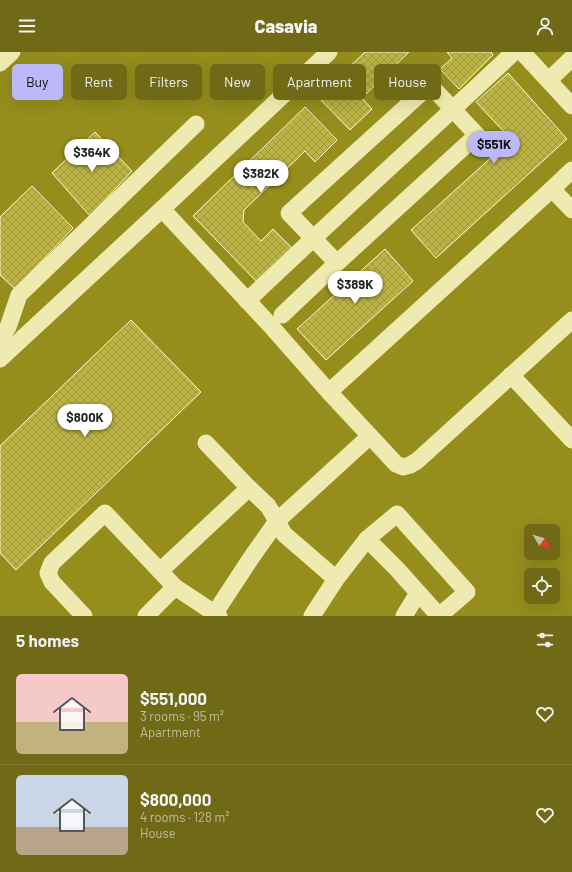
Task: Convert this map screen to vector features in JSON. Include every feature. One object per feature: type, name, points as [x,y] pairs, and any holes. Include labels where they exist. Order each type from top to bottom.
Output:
[{"type":"lane","points":[[0,63],[12,52]]},
{"type":"lane","points":[[0,359],[329,52]]},
{"type":"lane","points":[[247,301],[514,52]]},
{"type":"lane","points":[[522,52],[572,106]]},
{"type":"lane","points":[[549,80],[572,58]]},
{"type":"lane","points":[[282,315],[477,135],[430,85],[289,213],[337,263]]},
{"type":"lane","points":[[0,339],[8,326],[19,295],[196,124]]},
{"type":"lane","points":[[329,392],[572,170]]},
{"type":"lane","points":[[552,189],[572,210]]},
{"type":"lane","points":[[162,209],[396,464],[403,467],[417,461],[572,320]]},
{"type":"lane","points":[[511,375],[570,435]]},
{"type":"lane","points":[[84,616],[52,582],[48,573],[52,563],[105,513],[175,587],[215,615],[251,558],[277,521],[370,436]]},
{"type":"lane","points":[[206,443],[268,506],[284,534],[336,578]]},
{"type":"lane","points":[[160,571],[249,488]]},
{"type":"lane","points":[[312,616],[336,578],[367,539],[397,514],[467,592],[439,616],[397,569],[367,539]]},
{"type":"lane","points":[[146,616],[175,587]]},
{"type":"lane","points":[[404,616],[418,593]]},
{"type":"building","points":[[365,52],[409,52],[397,64],[374,64],[374,86],[366,94],[366,64],[352,64]]},
{"type":"building","points":[[447,52],[491,52],[493,55],[459,89],[441,70],[441,68],[452,58]]},
{"type":"building","points":[[508,73],[567,139],[436,258],[411,230],[506,144],[507,135],[476,102]]},
{"type":"building","points":[[321,100],[364,100],[372,109],[350,130]]},
{"type":"building","points":[[305,107],[337,140],[315,162],[305,151],[244,210],[243,222],[261,241],[273,229],[292,248],[257,282],[193,216]]},
{"type":"building","points":[[95,132],[132,171],[90,216],[52,173]]},
{"type":"building","points":[[32,186],[73,228],[15,289],[0,275],[0,217]]},
{"type":"building","points":[[385,249],[413,281],[326,360],[297,329]]},
{"type":"building","points":[[131,320],[201,392],[16,570],[0,553],[0,446]]}]
